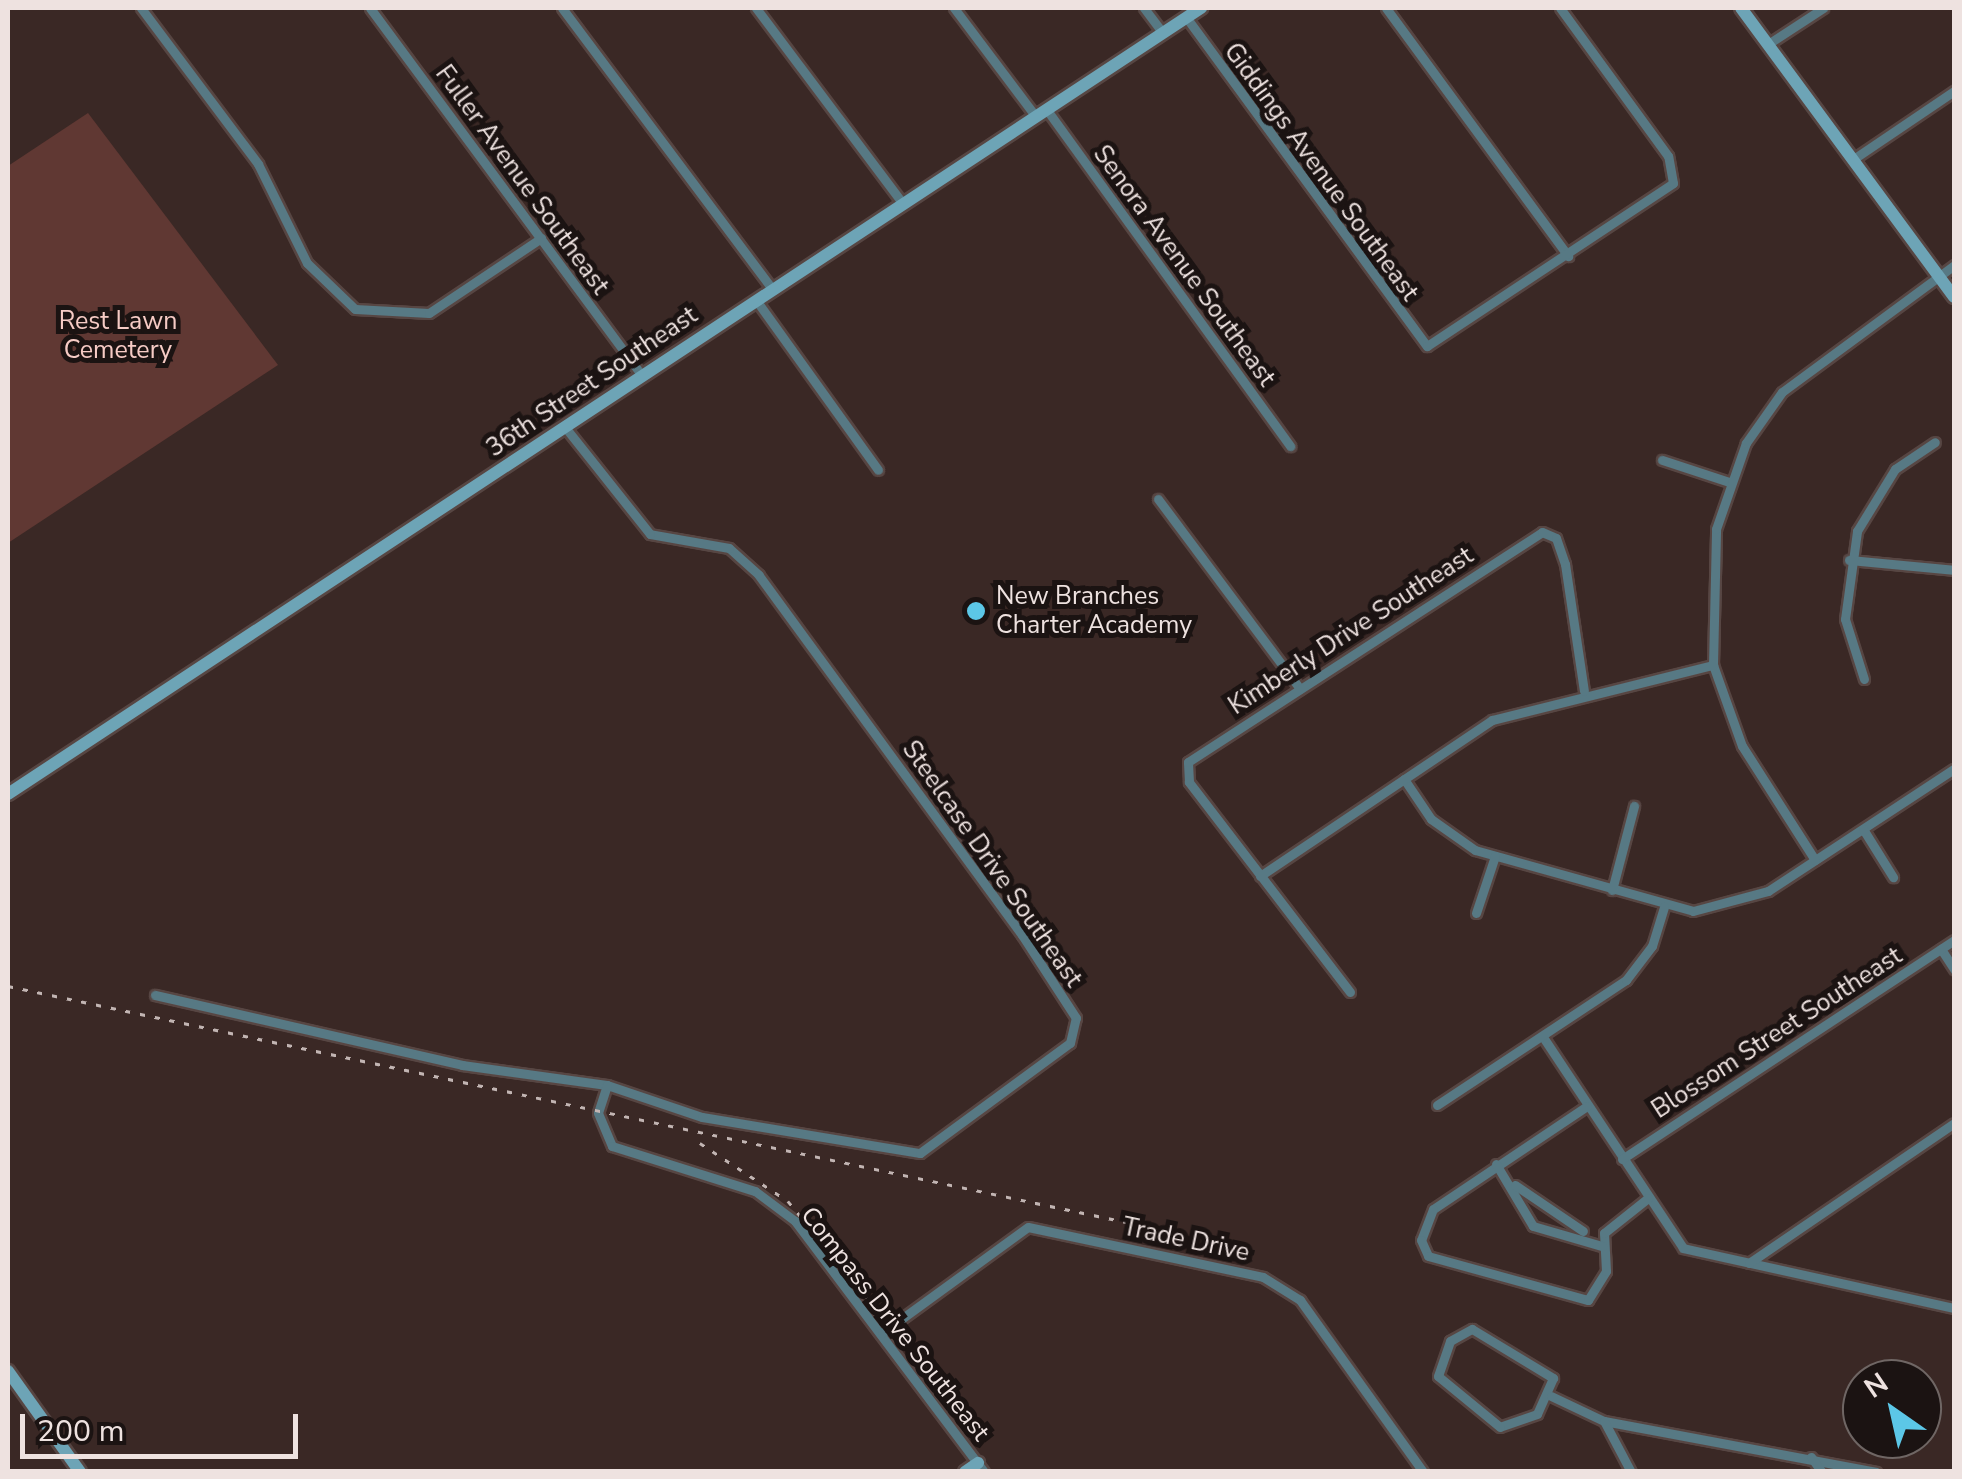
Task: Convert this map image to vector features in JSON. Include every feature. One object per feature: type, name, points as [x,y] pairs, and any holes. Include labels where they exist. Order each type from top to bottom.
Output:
[{"type":"street","points":[[141,8],[258,164],[308,262],[356,308],[429,313],[541,238]]},
{"type":"street","name":"Fuller Avenue Southeast","points":[[370,8],[642,375]]},
{"type":"street","points":[[562,8],[772,289]]},
{"type":"street","points":[[756,8],[902,204]]},
{"type":"street","name":"Senora Avenue Southeast","points":[[954,8],[1042,114],[1290,446]]},
{"type":"street","points":[[1144,8],[1162,32]]},
{"type":"street","name":"36th Street Southeast","points":[[8,794],[1201,8]]},
{"type":"street","points":[[1386,8],[1568,256],[1674,183],[1668,156],[1560,8]]},
{"type":"street","points":[[1742,8],[1954,297]]},
{"type":"street","points":[[1768,44],[1823,8]]},
{"type":"street","name":"Giddings Avenue Southeast","points":[[1186,17],[1427,346],[1568,256]]},
{"type":"street","points":[[1855,158],[1954,91]]},
{"type":"street","points":[[1815,860],[1742,746],[1713,664],[1710,571],[1729,482],[1782,392],[1954,265]]},
{"type":"street","points":[[756,300],[878,470]]},
{"type":"street","name":"Steelcase Drive Southeast","points":[[155,995],[462,1065],[607,1085],[702,1116],[920,1153],[1070,1043],[1076,1018],[759,574],[729,548],[650,534],[565,428]]},
{"type":"street","points":[[1864,678],[1845,619],[1849,560],[1882,486],[1935,442]]},
{"type":"street","points":[[1662,460],[1729,482]]},
{"type":"street","points":[[1158,499],[1300,689]]},
{"type":"street","name":"Kimberly Drive Southeast","points":[[1260,876],[1184,767],[1542,532],[1556,538],[1565,564],[1584,691]]},
{"type":"street","points":[[1849,560],[1954,570]]},
{"type":"street","points":[[1350,992],[1260,876],[1492,720],[1584,691],[1713,664]]},
{"type":"street","points":[[1404,779],[1455,840],[1495,856],[1664,907],[1723,909],[1815,860],[1954,769]]},
{"type":"street","points":[[1612,890],[1634,806]]},
{"type":"street","points":[[1862,829],[1893,877]]},
{"type":"street","points":[[1476,912],[1495,856]]},
{"type":"street","points":[[1437,1104],[1626,980],[1652,946],[1664,907]]},
{"type":"street","name":"Blossom Street Southeast","points":[[1622,1159],[1954,940]]},
{"type":"street","points":[[1941,949],[1954,969]]},
{"type":"street","points":[[1543,1037],[1683,1248],[1954,1308]]},
{"type":"street","name":"Compass Drive Southeast","points":[[607,1085],[598,1113],[612,1146],[756,1191],[795,1222],[981,1467]]},
{"type":"street","points":[[1587,1106],[1496,1164],[1424,1223],[1421,1240],[1438,1266],[1588,1300],[1606,1271],[1604,1234],[1648,1198]]},
{"type":"street","points":[[1749,1263],[1954,1122]]},
{"type":"street","points":[[1496,1164],[1515,1186],[1602,1246]]},
{"type":"street","points":[[1515,1186],[1532,1226],[1588,1236]]},
{"type":"street","name":"Trade Drive","points":[[882,1333],[1028,1228],[1263,1277],[1300,1300],[1423,1472]]},
{"type":"street","points":[[1552,1396],[1537,1414],[1500,1427],[1438,1376],[1436,1364],[1472,1328],[1544,1366],[1552,1396],[1604,1421],[1876,1472]]},
{"type":"street","points":[[8,1371],[80,1472]]},
{"type":"street","points":[[1604,1421],[1631,1472]]},
{"type":"street","points":[[1811,1457],[1822,1472]]},
{"type":"street","points":[[965,1472],[981,1467]]},
{"type":"green space","name":"Rest Lawn Cemetery","points":[[88,113],[278,365],[8,543],[8,166]]},
{"type":"railway","points":[[8,986],[1188,1235]]},
{"type":"railway","points":[[700,1143],[788,1201],[879,1312]]},
{"type":"place","name":"New Branches Charter Academy","points":[[976,611]]}]
